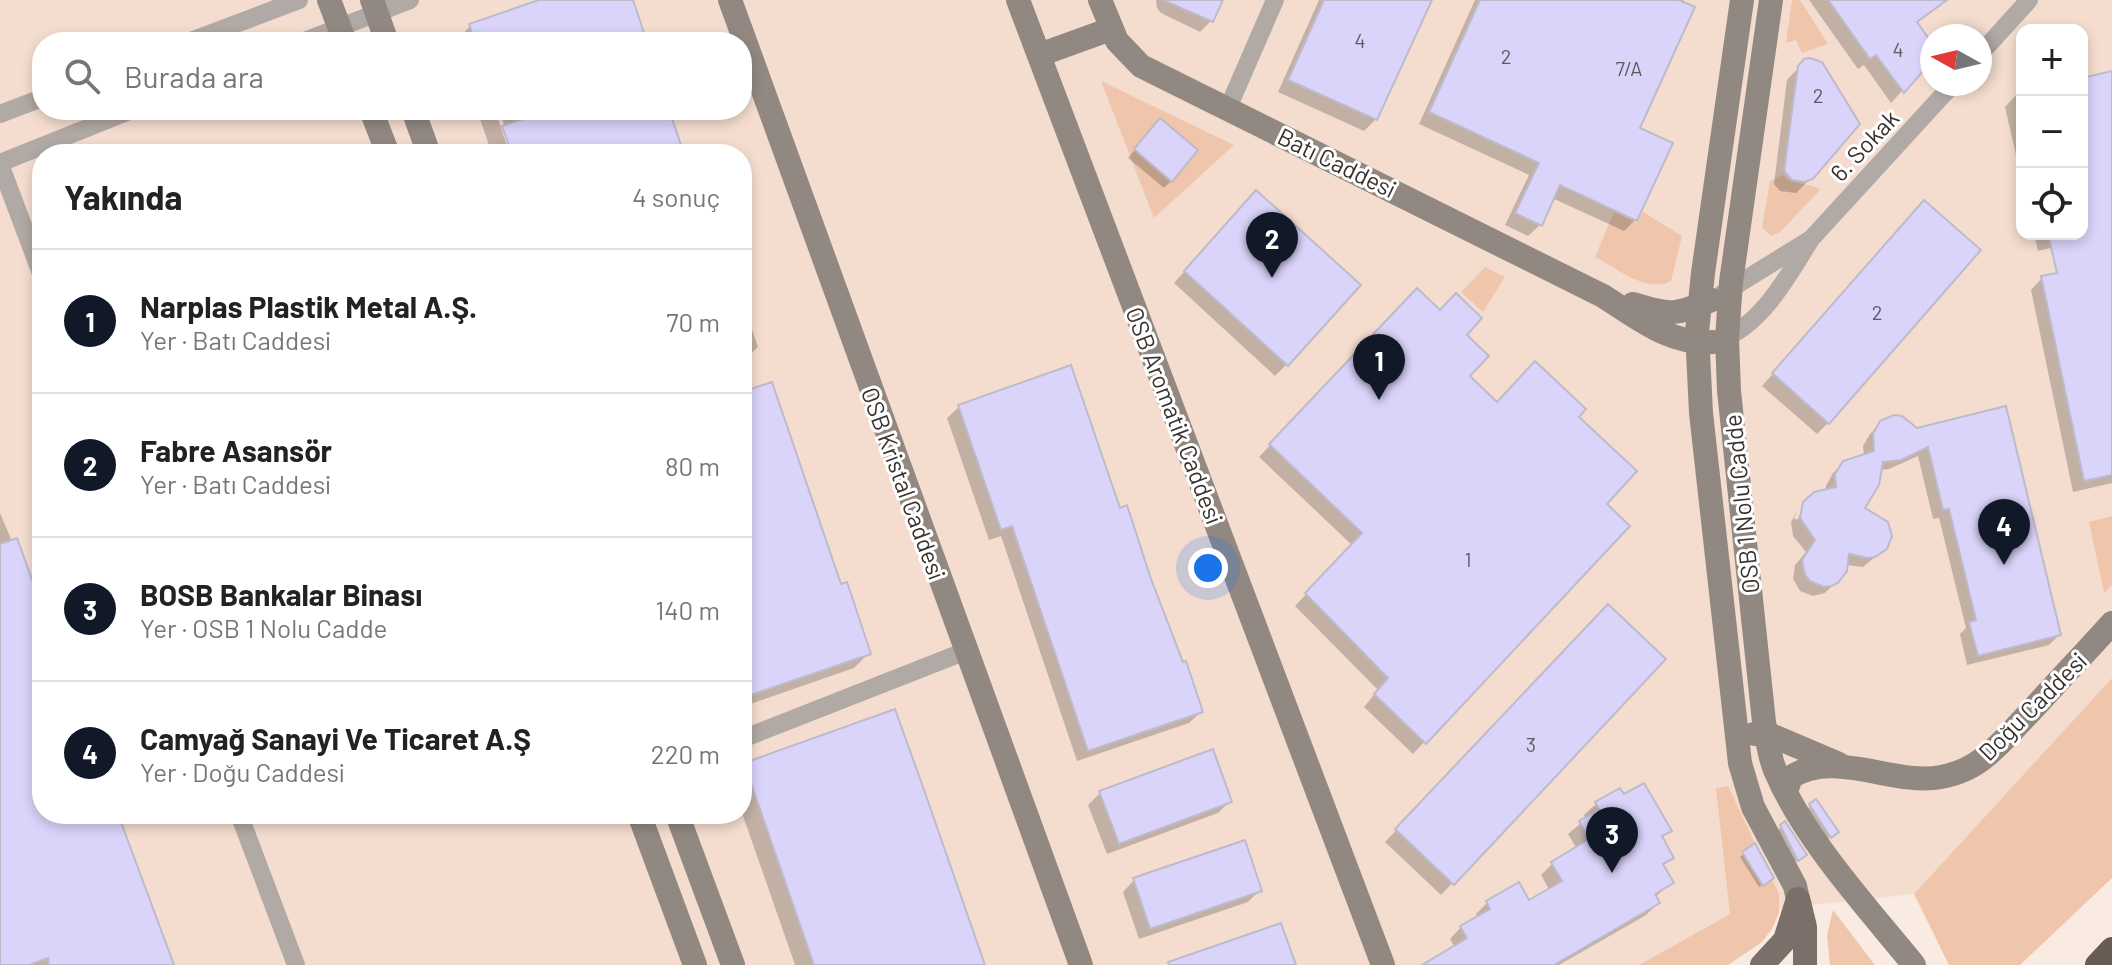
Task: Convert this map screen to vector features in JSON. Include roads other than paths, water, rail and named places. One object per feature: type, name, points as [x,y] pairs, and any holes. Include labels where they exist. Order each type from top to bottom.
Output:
[{"type":"highway","points":[[2097,965],[2112,949]]},
{"type":"main road","points":[[1762,965],[1785,940],[1798,899]]},
{"type":"main road","name":"OSB 1 Nolu Cadde","points":[[1798,899],[1805,927],[1805,965]]},
{"type":"street","points":[[214,32],[299,0]]},
{"type":"street","points":[[329,0],[341,32]]},
{"type":"street","points":[[344,32],[374,6],[410,0]]},
{"type":"street","name":"OSB Kristal Caddesi","points":[[730,0],[742,32]]},
{"type":"street","name":"OSB Aromatik Caddesi","points":[[1018,0],[1383,965]]},
{"type":"street","name":"Batı Caddesi","points":[[1100,0],[1124,51],[1141,66],[1603,296],[1666,334],[1713,341]]},
{"type":"street","points":[[1228,108],[1275,0]]},
{"type":"street","name":"OSB 1 Nolu Cadde","points":[[1742,0],[1714,298],[1713,341],[1701,413],[1738,749],[1745,787],[1795,886],[1798,899]]},
{"type":"street","name":"OSB 1 Nolu Cadde","points":[[1771,0],[1714,298],[1713,341],[1730,405],[1766,733],[1774,767],[1786,792],[1834,865],[1914,965]]},
{"type":"street","points":[[1992,41],[2029,0]]},
{"type":"street","points":[[374,6],[383,32]]},
{"type":"street","points":[[1039,55],[1111,29]]},
{"type":"street","name":"OSB Kristal Caddesi","points":[[752,61],[1081,965]]},
{"type":"street","name":"6. Sokak","points":[[1713,341],[1759,313],[1811,239],[1942,96]]},
{"type":"street","points":[[0,114],[32,102]]},
{"type":"street","points":[[47,144],[107,120]]},
{"type":"street","points":[[375,120],[384,144]]},
{"type":"street","points":[[417,120],[425,144]]},
{"type":"street","points":[[32,150],[0,163],[32,249]]},
{"type":"street","name":"6. Sokak","points":[[1714,298],[1811,239]]},
{"type":"street","name":"Batı Caddesi","points":[[1603,296],[1668,314],[1714,298]]},
{"type":"street","name":"Doğu Caddesi","points":[[1786,792],[1791,777],[1805,769],[1849,768],[1905,778],[1926,778],[1941,777],[1973,765],[2000,744],[2112,623]]},
{"type":"street","points":[[752,735],[966,651]]},
{"type":"street","points":[[1738,749],[1751,735],[1766,733]]},
{"type":"street","name":"Doğu Caddesi","points":[[1766,733],[1849,768]]},
{"type":"street","points":[[243,824],[296,965]]},
{"type":"street","points":[[643,824],[695,965]]},
{"type":"street","points":[[681,824],[733,965]]},
{"type":"place","name":"Fabre Asansör","points":[[1272,278]]},
{"type":"place","name":"Narplas Plastik Metal A.Ş.","points":[[1379,400]]},
{"type":"place","name":"Camyağ Sanayi Ve Ticaret A.Ş","points":[[2004,565]]},
{"type":"place","name":"BOSB Bankalar Binası","points":[[1612,873]]}]
